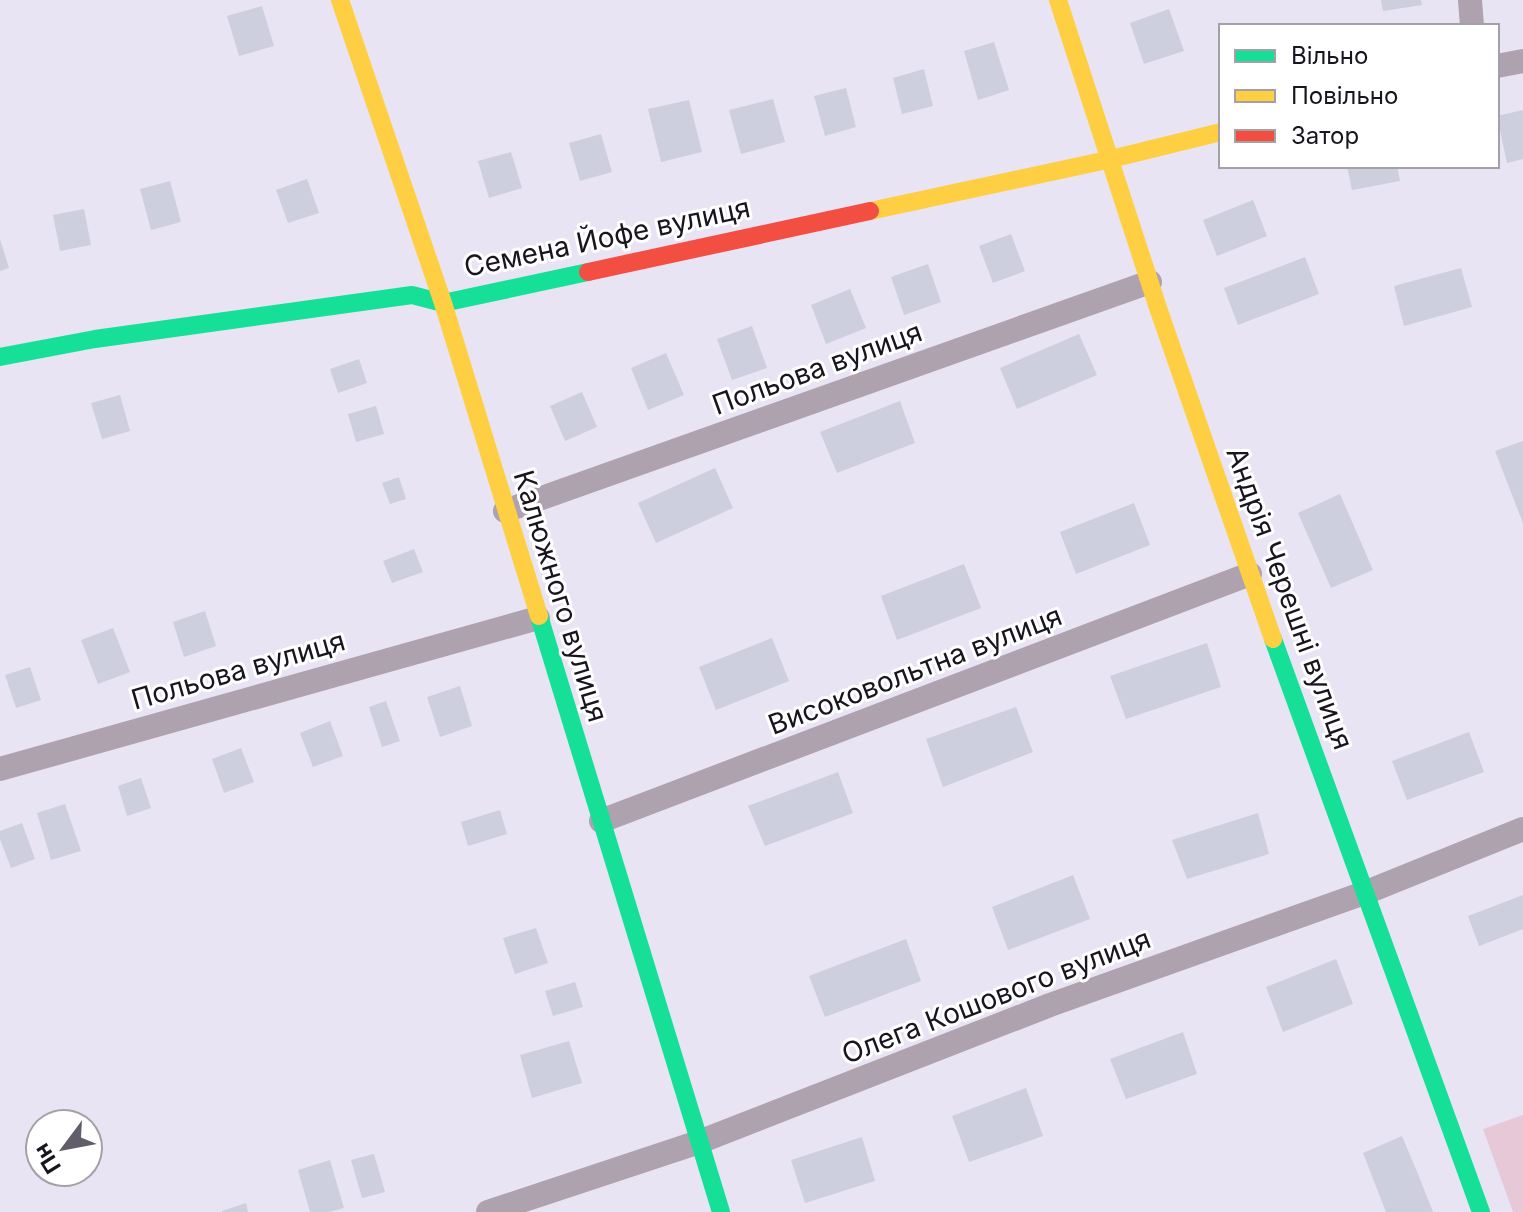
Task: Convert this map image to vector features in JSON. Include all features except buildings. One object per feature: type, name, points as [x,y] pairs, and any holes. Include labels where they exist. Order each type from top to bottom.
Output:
[{"type":"street","name":"Калюжного вулиця","points":[[340,0],[443,303],[721,1212]]},
{"type":"street","name":"Андрія Черешні вулиця","points":[[1058,0],[1107,160],[1250,574],[1481,1212]]},
{"type":"street","points":[[1470,0],[1472,24]]},
{"type":"street","points":[[1499,66],[1523,61]]},
{"type":"street","name":"Семена Йофе вулиця","points":[[0,357],[95,339],[412,295],[443,303],[1107,160],[1219,132]]},
{"type":"street","name":"Польова вулиця","points":[[505,511],[1150,282]]},
{"type":"street","name":"Високовольтна вулиця","points":[[601,821],[1250,574]]},
{"type":"street","name":"Польова вулиця","points":[[0,769],[538,618]]},
{"type":"street","name":"Олега Кошового вулиця","points":[[488,1212],[699,1142],[1050,1005],[1367,892],[1523,829]]},
{"type":"shaded area","points":[[1523,1115],[1523,1212],[1513,1212],[1483,1129]]},
{"type":"traffic: fast","points":[[0,357],[95,339],[412,295],[443,303],[588,272]]},
{"type":"traffic: fast","points":[[539,616],[721,1212]]},
{"type":"traffic: fast","points":[[1273,639],[1481,1212]]},
{"type":"traffic: slow","points":[[340,0],[443,303],[539,616]]},
{"type":"traffic: slow","points":[[1058,0],[1157,305],[1273,639]]},
{"type":"traffic: slow","points":[[870,211],[1219,132]]},
{"type":"traffic: jam","points":[[588,272],[870,211]]}]
